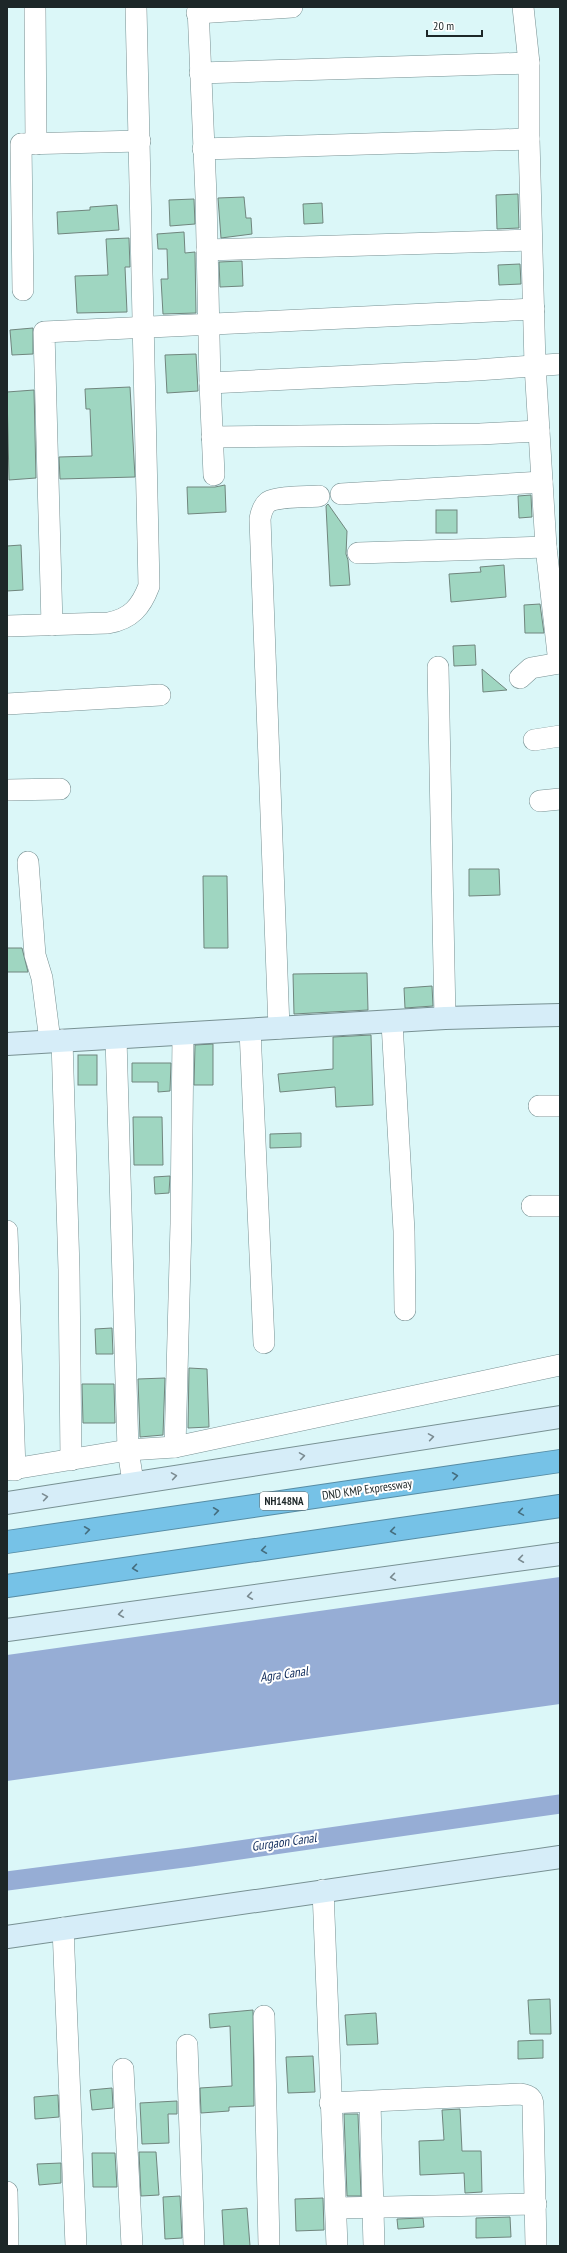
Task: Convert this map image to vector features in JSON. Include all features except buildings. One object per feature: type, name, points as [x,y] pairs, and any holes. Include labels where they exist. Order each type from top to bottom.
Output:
[{"type":"highway","name":"DND KMP Expressway","points":[[7,1542],[560,1461]]},
{"type":"highway","points":[[7,1586],[560,1506]]},
{"type":"street","points":[[23,290],[21,144],[35,7]]},
{"type":"street","points":[[7,626],[108,623],[120,621],[136,611],[143,602],[149,586],[136,7]]},
{"type":"street","points":[[214,475],[208,324],[207,250],[197,10],[292,7]]},
{"type":"street","points":[[520,678],[531,668],[560,663],[546,546],[535,365],[529,139],[529,63],[523,7]]},
{"type":"street","points":[[200,73],[529,63]]},
{"type":"street","points":[[203,149],[529,139]]},
{"type":"street","points":[[21,144],[140,141]]},
{"type":"street","points":[[207,250],[532,240]]},
{"type":"street","points":[[52,625],[44,332],[534,309]]},
{"type":"street","points":[[210,383],[560,364]]},
{"type":"street","points":[[212,437],[480,434],[539,431]]},
{"type":"street","points":[[341,494],[542,482]]},
{"type":"street","points":[[279,1028],[260,519],[262,511],[268,502],[319,496]]},
{"type":"street","points":[[358,553],[546,546]]},
{"type":"street","points":[[438,667],[445,1018]]},
{"type":"street","points":[[7,704],[160,695]]},
{"type":"street","points":[[534,740],[560,736]]},
{"type":"street","points":[[7,790],[60,789]]},
{"type":"street","points":[[28,862],[35,955],[42,978],[56,1040],[70,1270],[72,1460]]},
{"type":"street","points":[[7,1044],[56,1040],[183,1035],[279,1028],[392,1023],[445,1018],[560,1015]]},
{"type":"street","points":[[392,1023],[404,1231],[405,1310]]},
{"type":"street","points":[[250,1030],[264,1343]]},
{"type":"street","points":[[175,1447],[181,1224],[183,1035]]},
{"type":"street","points":[[116,1038],[128,1450],[133,1482]]},
{"type":"street","points":[[539,1106],[560,1106]]},
{"type":"street","points":[[532,1206],[560,1206]]},
{"type":"street","points":[[7,1231],[11,1470],[128,1450],[175,1447],[560,1365]]},
{"type":"street","points":[[7,1503],[133,1482],[560,1417]]},
{"type":"street","points":[[7,1630],[560,1554]]},
{"type":"street","points":[[7,1937],[322,1890],[560,1857]]},
{"type":"street","points":[[322,1890],[337,2246]]},
{"type":"street","points":[[63,1928],[76,2246]]},
{"type":"street","points":[[264,2016],[269,2246]]},
{"type":"street","points":[[187,2045],[194,2246]]},
{"type":"street","points":[[123,2069],[132,2246]]},
{"type":"street","points":[[330,2104],[520,2094],[528,2095],[533,2101],[536,2246]]},
{"type":"street","points":[[370,2102],[374,2246]]},
{"type":"street","points":[[7,2192],[8,2246]]},
{"type":"street","points":[[336,2208],[536,2204]]},
{"type":"water","name":"Agra Canal","points":[[560,1577],[560,1704],[7,1781],[7,1655]]},
{"type":"waterway","name":"Gurgaon Canal","points":[[7,1881],[191,1857],[560,1804]]}]
